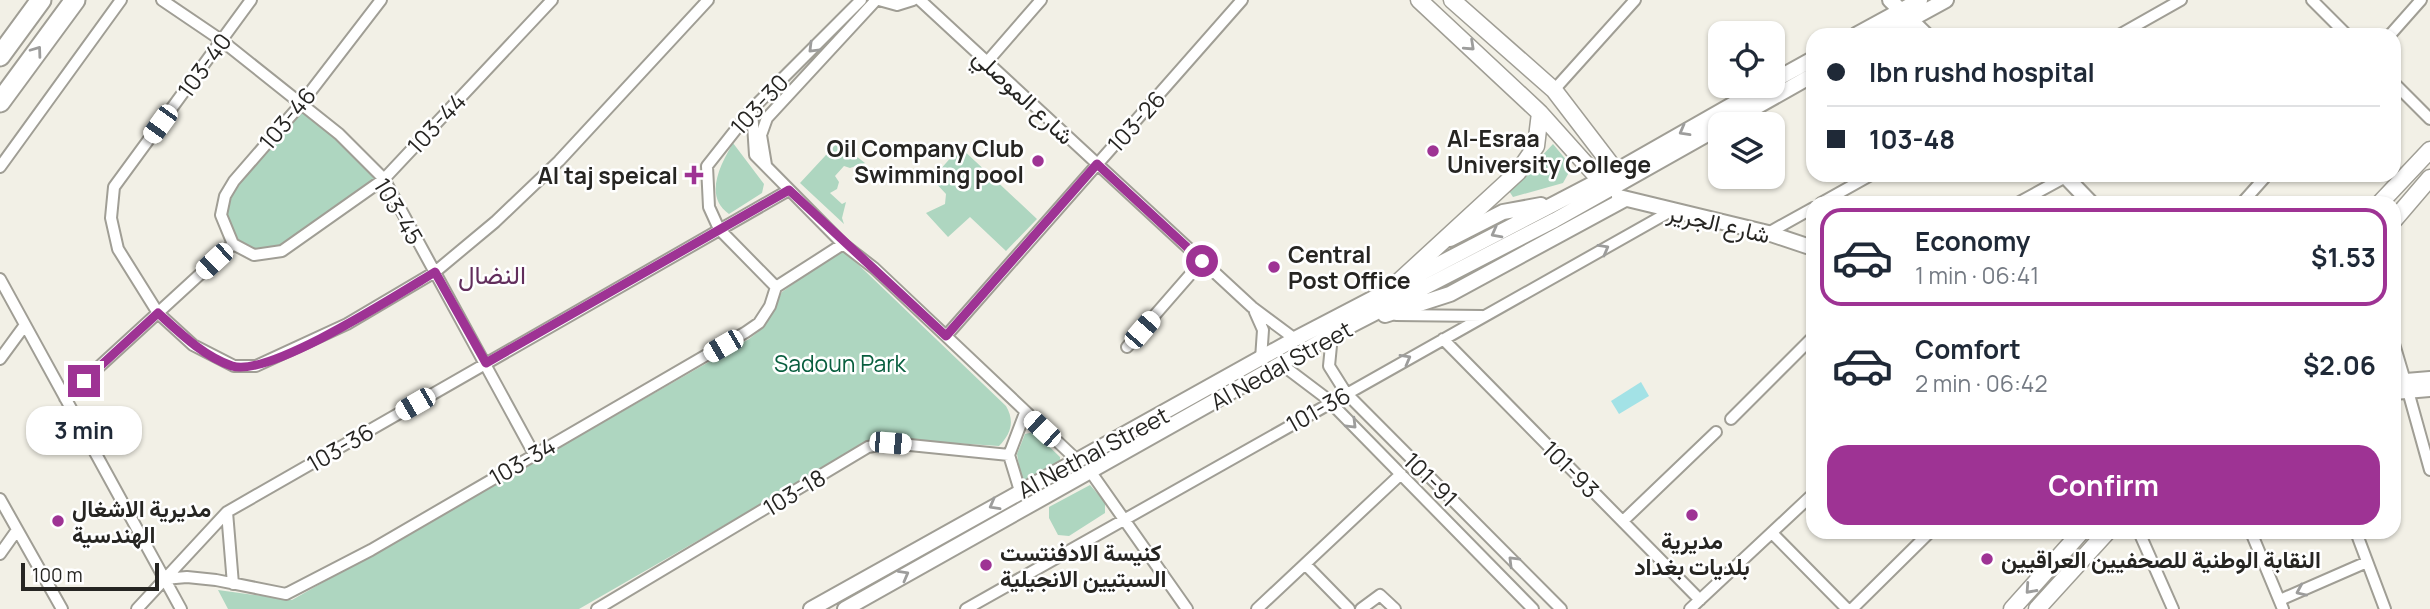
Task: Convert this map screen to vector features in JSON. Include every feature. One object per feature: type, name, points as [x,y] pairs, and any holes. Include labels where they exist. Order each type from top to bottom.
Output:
[{"type":"highway","points":[[0,56],[41,0]]},
{"type":"highway","points":[[0,102],[75,0]]},
{"type":"main road","points":[[1419,0],[1612,181]]},
{"type":"main road","points":[[1868,28],[1920,0]]},
{"type":"main road","points":[[1887,28],[1900,10],[1946,0]]},
{"type":"main road","points":[[1455,1],[1554,90],[1612,181]]},
{"type":"main road","points":[[1900,10],[1919,28]]},
{"type":"main road","points":[[1785,74],[1806,63]]},
{"type":"main road","points":[[1747,112],[1806,79]]},
{"type":"main road","name":"Al Nedal Street","points":[[845,609],[1332,335],[1515,240],[1746,98]]},
{"type":"main road","points":[[1394,286],[1518,172],[1536,146],[1541,113]]},
{"type":"main road","name":"Al Nedal Street","points":[[1612,181],[1708,133]]},
{"type":"main road","points":[[2401,181],[2430,150]]},
{"type":"main road","points":[[2401,212],[2430,178]]},
{"type":"main road","name":"شارع الجرير","points":[[1612,181],[1625,199],[1768,233],[1806,246]]},
{"type":"main road","name":"Al Nethal Street","points":[[811,609],[1394,286],[1550,205],[1612,181]]},
{"type":"main road","points":[[2072,182],[2085,196]]},
{"type":"main road","points":[[2387,196],[2400,182]]},
{"type":"main road","points":[[1369,316],[1390,314],[1450,295],[1625,199]]},
{"type":"main road","points":[[1443,242],[1503,212],[1550,205]]},
{"type":"main road","points":[[1515,240],[1523,255]]},
{"type":"main road","points":[[2401,387],[2430,379]]},
{"type":"main road","points":[[2401,387],[2430,389]]},
{"type":"main road","points":[[2012,609],[2075,539]]},
{"type":"main road","points":[[2037,609],[2101,539]]},
{"type":"street","points":[[0,167],[121,0]]},
{"type":"street","name":"103-45","points":[[162,0],[221,40],[339,134],[384,179],[534,454]]},
{"type":"street","name":"103-40","points":[[251,0],[114,187],[111,218],[118,249],[158,313],[193,345],[234,366],[256,366],[347,324],[435,272],[495,222],[559,161],[708,0]]},
{"type":"street","name":"103-46","points":[[233,244],[221,215],[225,196],[234,181],[301,104],[381,0]]},
{"type":"street","name":"103-44","points":[[233,244],[254,256],[282,251],[384,179],[552,0]]},
{"type":"street","name":"103-30","points":[[719,229],[709,207],[707,166],[752,109],[861,0]]},
{"type":"street","points":[[877,0],[897,5],[913,0]]},
{"type":"street","name":"103-30","points":[[766,165],[761,135],[768,118],[877,0]]},
{"type":"street","name":"شارع الموصلي","points":[[920,0],[1252,307],[1295,339]]},
{"type":"street","points":[[987,62],[1041,0]]},
{"type":"street","name":"103-26","points":[[946,336],[1242,0]]},
{"type":"street","points":[[1554,90],[1635,0]]},
{"type":"street","points":[[2132,28],[2182,0]]},
{"type":"street","points":[[2312,0],[2340,28]]},
{"type":"street","points":[[2396,28],[2421,0]]},
{"type":"street","points":[[2401,90],[2430,119]]},
{"type":"street","points":[[752,109],[755,155],[843,244],[874,268],[1078,461]]},
{"type":"street","points":[[1834,196],[1858,182]]},
{"type":"street","points":[[2030,196],[2055,182]]},
{"type":"street","points":[[2248,196],[2261,182]]},
{"type":"street","name":"103-36","points":[[136,609],[227,512],[789,190]]},
{"type":"street","name":"101-36","points":[[965,609],[978,607],[1123,518],[1671,211]]},
{"type":"street","points":[[1768,233],[1806,212]]},
{"type":"street","points":[[719,229],[776,287],[843,244]]},
{"type":"street","points":[[65,398],[233,244]]},
{"type":"street","points":[[1128,347],[1202,261]]},
{"type":"street","points":[[0,279],[183,609]]},
{"type":"street","name":"103-34","points":[[164,579],[187,577],[286,594],[371,550],[753,327],[770,306],[776,287]]},
{"type":"street","name":"شارع الموصلي","points":[[1252,307],[1263,330],[1261,359]]},
{"type":"street","points":[[1390,314],[1484,316]]},
{"type":"street","points":[[0,359],[25,325]]},
{"type":"street","name":"101-91","points":[[1332,335],[1329,366],[1346,393],[1562,609]]},
{"type":"street","name":"101-93","points":[[1443,339],[1700,600]]},
{"type":"street","points":[[1731,419],[1806,344]]},
{"type":"street","name":"101-91","points":[[1281,364],[1330,402],[1533,609]]},
{"type":"street","points":[[2401,390],[2430,470]]},
{"type":"street","points":[[1020,491],[1009,455],[1025,413]]},
{"type":"street","points":[[1623,521],[1716,432]]},
{"type":"street","name":"103-18","points":[[597,609],[869,447],[890,443],[1009,455]]},
{"type":"street","points":[[1090,471],[1188,609]]},
{"type":"street","points":[[1257,609],[1401,474]]},
{"type":"street","points":[[0,499],[62,609]]},
{"type":"street","points":[[1690,609],[1806,501]]},
{"type":"street","points":[[227,512],[233,584]]},
{"type":"street","points":[[0,554],[17,530]]},
{"type":"street","points":[[1772,533],[1849,609],[1923,539]]},
{"type":"street","points":[[2142,539],[2173,609]]},
{"type":"street","points":[[2254,539],[2282,605],[2367,562]]},
{"type":"street","points":[[2359,539],[2385,609]]},
{"type":"street","points":[[1305,564],[1349,609]]},
{"type":"street","points":[[1362,609],[1380,595],[1395,609]]},
{"type":"street","points":[[617,598],[622,609]]},
{"type":"green space","points":[[301,104],[384,179],[282,251],[254,255],[233,244],[221,215],[225,196]]},
{"type":"green space","points":[[838,142],[865,163],[850,168],[844,166],[835,176],[839,182],[837,189],[830,193],[842,204],[846,202],[842,218],[844,224],[800,183]]},
{"type":"green space","points":[[733,143],[764,184],[762,193],[729,214],[721,207],[716,189],[720,170]]},
{"type":"green space","points":[[1553,144],[1572,167],[1563,183],[1513,197],[1509,191]]},
{"type":"green space","points":[[960,147],[1037,219],[1006,251],[970,217],[948,237],[926,213],[945,204],[946,194],[932,179]]},
{"type":"green space","name":"Sadoun Park","points":[[842,249],[1006,406],[1010,427],[999,446],[876,438],[579,609],[228,609],[218,590],[292,600],[749,339],[764,327],[782,292]]},
{"type":"green space","points":[[1034,432],[1060,457],[1060,463],[1022,484],[1017,454],[1025,434]]},
{"type":"green space","points":[[1090,485],[1105,502],[1105,513],[1069,536],[1058,535],[1049,518],[1049,507]]},
{"type":"water","points":[[1641,382],[1649,396],[1619,414],[1611,401]]},
{"type":"place","name":"Al-Esraa University College","points":[[1433,151]]},
{"type":"place","name":"Oil Company Club Swimming pool","points":[[1038,161]]},
{"type":"place","name":"Al taj speical","points":[[694,175]]},
{"type":"place","name":"Central Post Office","points":[[1274,267]]},
{"type":"place","name":"مديرية بلديات بغداد","points":[[1692,515]]},
{"type":"place","name":"مديرية الاشغال الهندسية","points":[[58,521]]},
{"type":"place","name":"النقابة الوطنية للصحفيين العراقيين","points":[[1987,559]]},
{"type":"place","name":"كنيسة الادفنتست السبتيين الانجيلية","points":[[986,565]]},
{"type":"district","name":"النضال","points":[[492,274]]},
{"type":"route","points":[[84,381],[158,313],[193,345],[234,366],[256,366],[347,324],[435,272],[486,363],[789,190],[843,244],[874,268],[946,336],[1097,164],[1202,261]]}]
